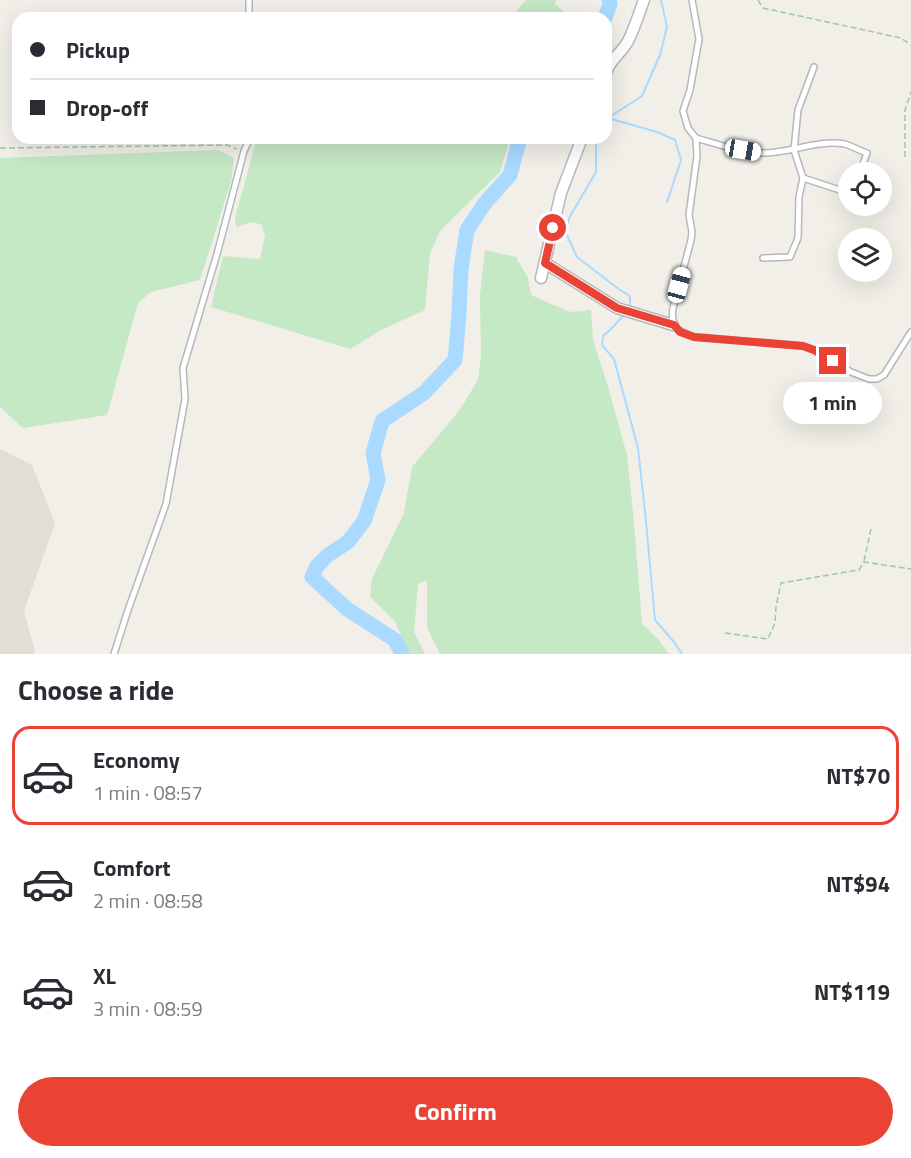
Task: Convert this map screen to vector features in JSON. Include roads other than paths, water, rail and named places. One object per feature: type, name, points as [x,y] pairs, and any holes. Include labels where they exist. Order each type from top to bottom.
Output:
[{"type":"street","points":[[612,60],[628,42],[644,0]]},
{"type":"street","points":[[541,278],[561,193],[580,144]]},
{"type":"street","points":[[545,263],[617,308],[674,325]]},
{"type":"lane","points":[[692,0],[699,39],[690,90],[683,111],[688,128],[696,138],[759,153],[794,150],[820,144],[845,144],[867,153],[864,162]]},
{"type":"lane","points":[[763,258],[790,257],[798,238],[799,197],[803,178],[794,150],[798,110],[814,68]]},
{"type":"lane","points":[[696,138],[697,156],[688,215],[692,232],[691,240],[672,317],[674,325],[680,332],[694,337],[803,346],[869,379],[877,379],[884,375],[911,332]]},
{"type":"lane","points":[[114,654],[166,504],[185,399],[183,368],[247,144]]},
{"type":"lane","points":[[803,178],[838,189]]},
{"type":"waterway","points":[[607,12],[609,0]]},
{"type":"waterway","points":[[612,115],[642,96],[660,55],[667,27],[661,0]]},
{"type":"waterway","points":[[612,119],[657,132],[675,140],[681,160],[667,202]]},
{"type":"waterway","points":[[402,654],[395,640],[347,609],[312,577],[317,566],[328,555],[348,542],[364,521],[378,480],[373,453],[382,421],[424,393],[455,360],[461,269],[467,230],[485,203],[510,175],[518,144]]},
{"type":"waterway","points":[[596,144],[596,172],[569,218],[566,233],[577,257],[630,296],[630,308]]},
{"type":"waterway","points":[[624,315],[603,336],[602,345],[614,359],[638,448],[655,620],[682,654]]}]
